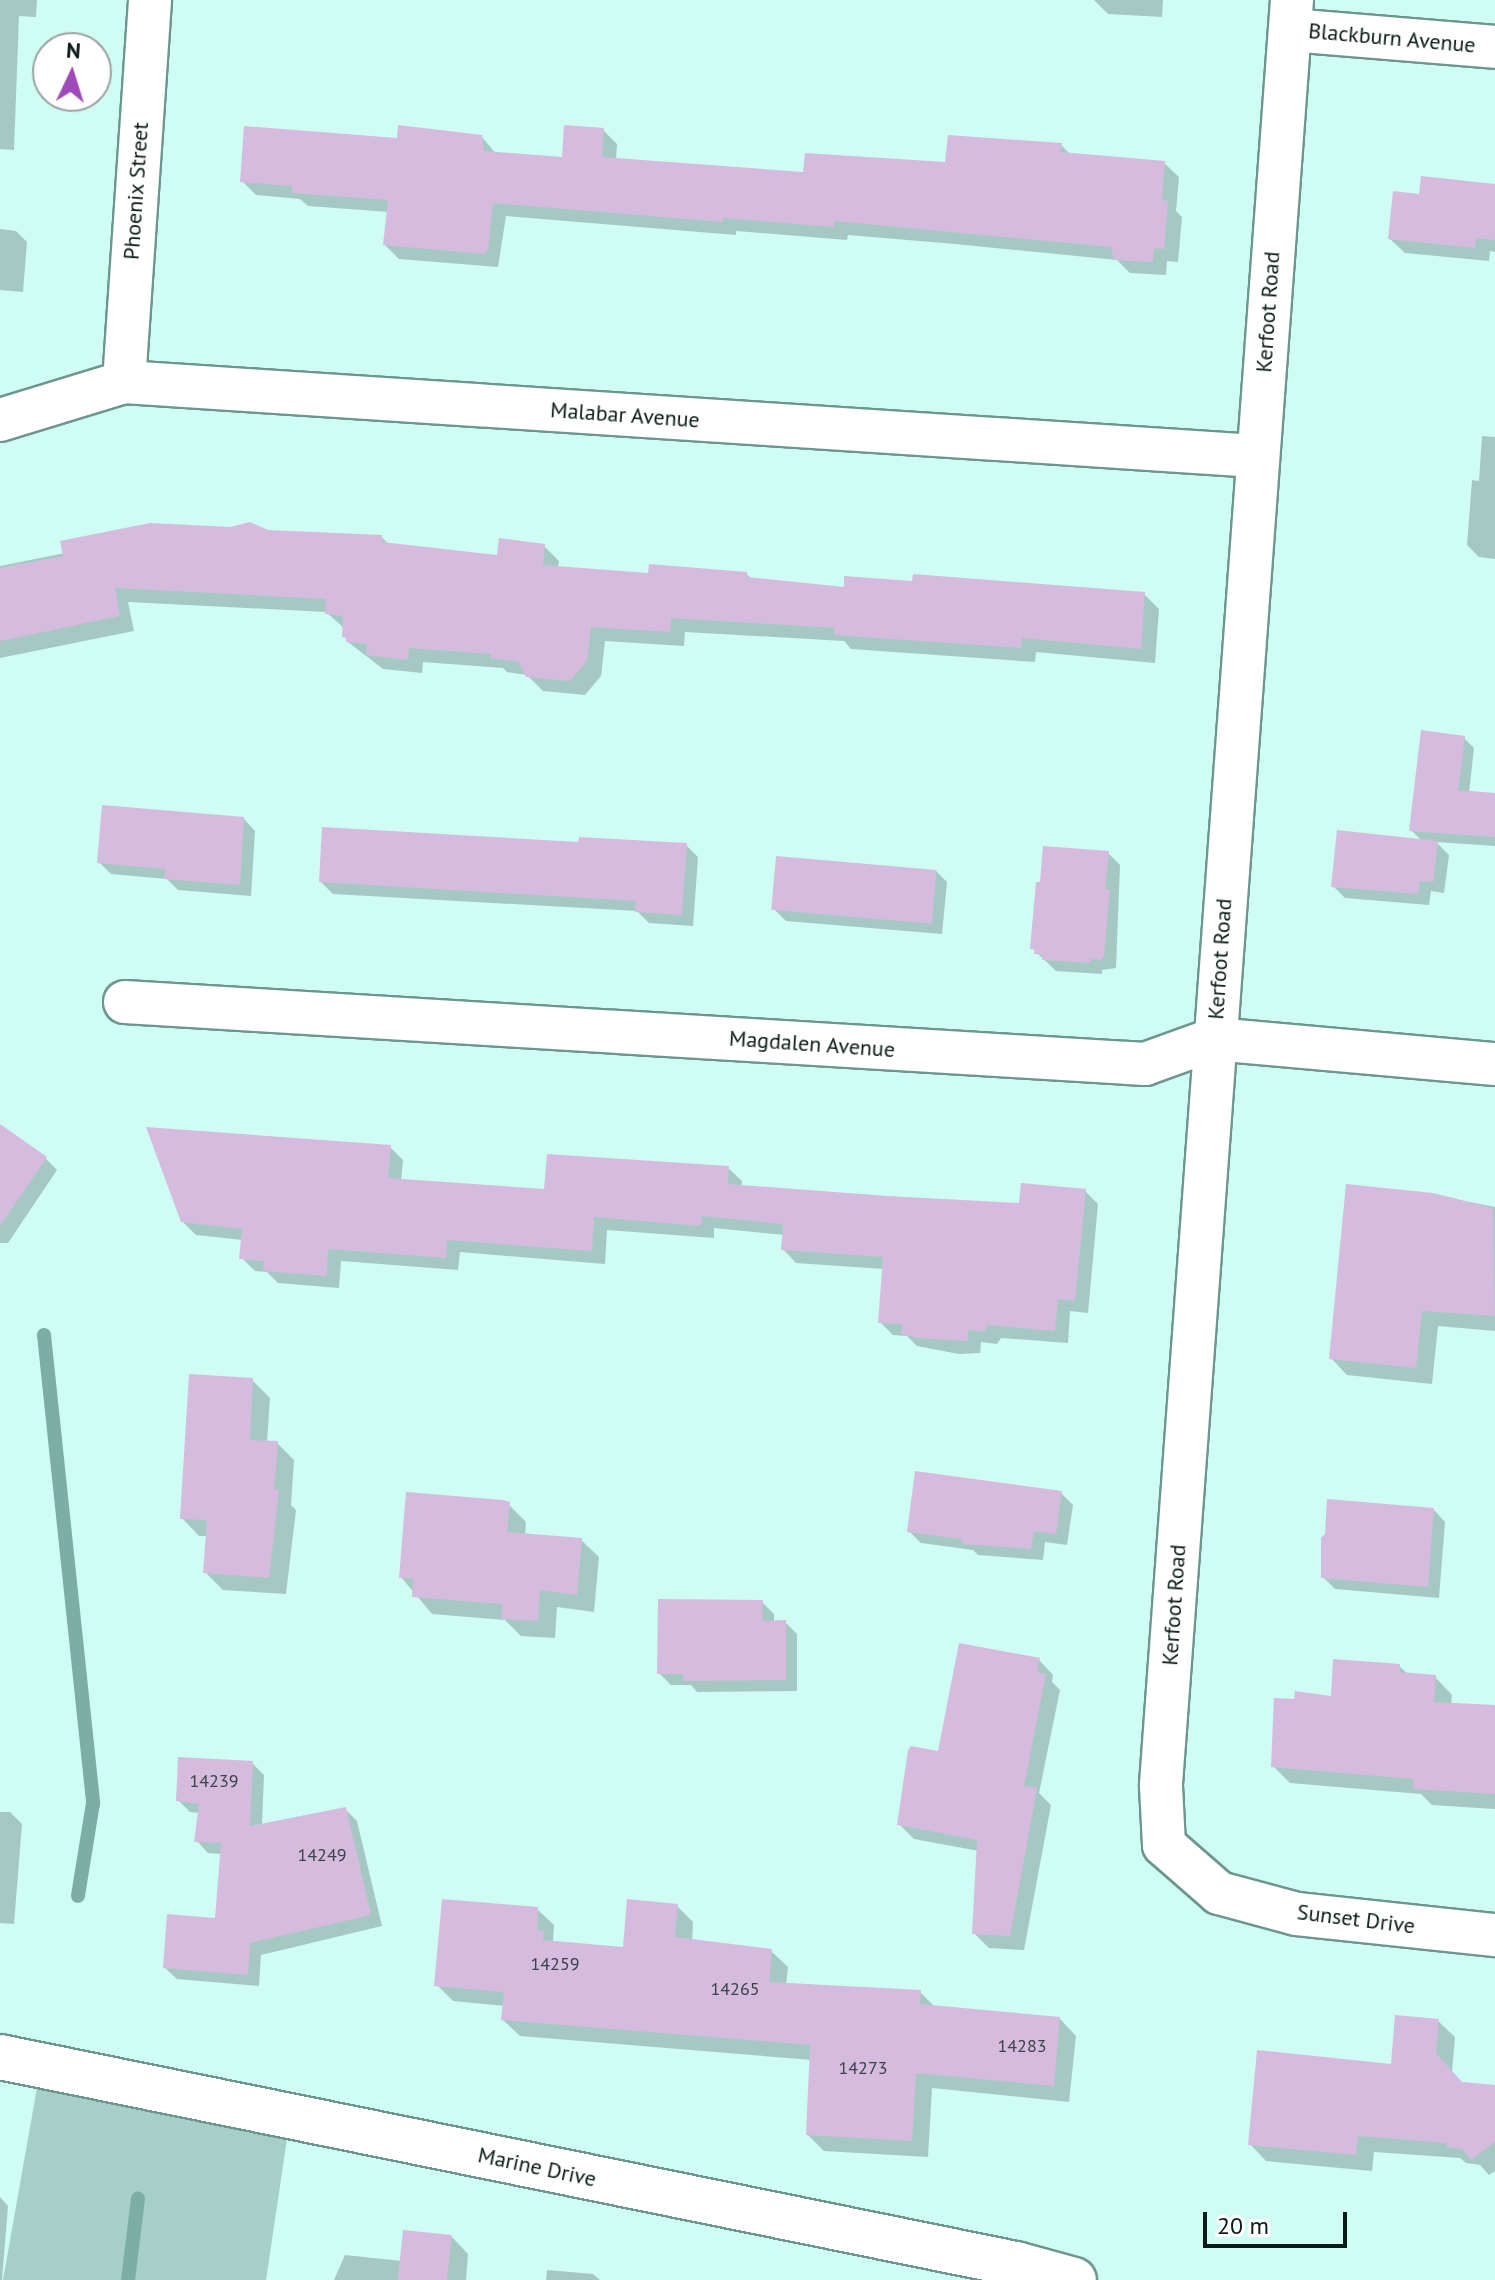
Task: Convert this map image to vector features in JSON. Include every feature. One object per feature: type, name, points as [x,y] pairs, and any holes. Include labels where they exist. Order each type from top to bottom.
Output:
[{"type":"street","name":"Phoenix Street","points":[[124,382],[150,0]]},
{"type":"street","name":"Blackburn Avenue","points":[[1291,15],[1495,47]]},
{"type":"street","name":"Kerfoot Road","points":[[1219,1893],[1164,1845],[1161,1786],[1256,456],[1291,15]]},
{"type":"street","name":"Malabar Avenue","points":[[0,420],[124,382],[1256,456]]},
{"type":"street","name":"Magdalen Avenue","points":[[125,1002],[1145,1064],[1214,1039],[1495,1064]]},
{"type":"street","name":"Sunset Drive","points":[[1219,1893],[1297,1914],[1495,1935]]},
{"type":"street","name":"Marine Drive","points":[[0,2057],[1016,2264],[1074,2280]]},
{"type":"shaded area","points":[[38,2082],[287,2139],[266,2280],[3,2280]]},
{"type":"building","points":[[398,125],[482,135],[484,151],[562,157],[564,125],[604,128],[602,157],[803,172],[805,153],[945,162],[948,135],[1062,143],[1061,152],[1165,161],[1162,200],[1168,201],[1164,249],[1154,248],[1153,262],[1114,260],[1111,247],[834,221],[834,227],[723,218],[723,222],[493,203],[488,250],[484,254],[383,245],[388,200],[292,193],[292,186],[240,182],[244,126],[397,138]]},
{"type":"building","points":[[1421,176],[1495,184],[1495,240],[1476,238],[1475,248],[1388,239],[1393,191],[1419,194]]},
{"type":"building","points":[[250,522],[268,530],[382,535],[382,542],[497,555],[499,538],[545,544],[543,565],[648,573],[649,564],[747,572],[747,577],[844,587],[844,576],[912,581],[913,574],[1145,592],[1141,649],[1022,638],[1021,648],[834,635],[835,628],[671,618],[670,632],[591,627],[587,661],[570,681],[526,677],[519,662],[490,658],[491,654],[409,648],[408,660],[366,655],[367,644],[346,642],[346,638],[342,637],[343,616],[325,614],[326,599],[115,588],[120,616],[0,641],[0,568],[63,556],[60,541],[150,523],[231,527]]},
{"type":"building","points":[[1421,730],[1465,736],[1458,790],[1495,793],[1495,837],[1409,831]]},
{"type":"building","points":[[102,805],[244,817],[240,885],[164,879],[165,869],[97,863]]},
{"type":"building","points":[[322,827],[578,842],[579,837],[687,843],[682,915],[635,912],[636,901],[319,882]]},
{"type":"building","points":[[1337,830],[1438,841],[1433,882],[1420,881],[1418,894],[1331,887]]},
{"type":"building","points":[[1043,846],[1109,851],[1105,889],[1110,890],[1104,957],[1100,960],[1091,959],[1091,963],[1042,960],[1043,955],[1034,954],[1035,949],[1030,949],[1036,882],[1040,882]]},
{"type":"building","points":[[776,856],[936,870],[932,924],[771,910]]},
{"type":"building","points":[[0,1124],[47,1157],[0,1226]]},
{"type":"building","points":[[146,1127],[391,1145],[388,1178],[544,1189],[547,1154],[729,1166],[728,1184],[888,1196],[1019,1203],[1021,1183],[1086,1189],[1075,1301],[1058,1299],[1055,1331],[988,1325],[984,1332],[968,1330],[968,1341],[918,1338],[901,1334],[902,1324],[878,1323],[883,1257],[781,1250],[783,1224],[702,1216],[701,1226],[594,1217],[592,1251],[447,1240],[446,1258],[328,1249],[327,1276],[263,1271],[264,1261],[239,1259],[242,1229],[181,1222]]},
{"type":"building","points":[[1346,1184],[1433,1193],[1493,1208],[1495,1316],[1422,1311],[1416,1368],[1329,1359]]},
{"type":"building","points":[[189,1374],[253,1378],[250,1440],[278,1441],[274,1490],[279,1490],[269,1578],[203,1573],[207,1520],[180,1519]]},
{"type":"building","points":[[915,1471],[1062,1491],[1056,1534],[1034,1531],[1031,1549],[964,1544],[960,1539],[907,1532]]},
{"type":"building","points":[[406,1492],[503,1500],[510,1502],[507,1532],[582,1538],[577,1595],[540,1590],[538,1621],[501,1619],[502,1604],[412,1597],[413,1579],[399,1578]]},
{"type":"building","points":[[1327,1499],[1434,1508],[1428,1587],[1321,1578],[1321,1538],[1325,1534]]},
{"type":"building","points":[[658,1599],[763,1600],[762,1621],[786,1620],[786,1680],[683,1681],[683,1674],[657,1674]]},
{"type":"building","points":[[959,1643],[1040,1658],[1037,1672],[1046,1674],[1024,1786],[1037,1788],[1010,1936],[972,1934],[977,1840],[897,1825],[908,1750],[911,1746],[938,1751]]},
{"type":"building","points":[[1333,1659],[1400,1664],[1400,1672],[1436,1675],[1434,1702],[1495,1705],[1495,1794],[1413,1789],[1413,1779],[1271,1767],[1274,1698],[1294,1699],[1295,1691],[1331,1696]]},
{"type":"building","points":[[178,1757],[253,1761],[250,1826],[346,1807],[371,1915],[250,1943],[248,1975],[163,1968],[167,1914],[215,1918],[221,1843],[194,1842],[199,1804],[176,1801]]},
{"type":"building","points":[[442,1899],[538,1907],[537,1930],[544,1931],[543,1940],[623,1947],[627,1899],[678,1904],[675,1937],[772,1949],[769,1982],[921,1990],[920,2004],[1060,2017],[1054,2086],[916,2073],[912,2141],[806,2135],[810,2045],[501,2020],[504,1992],[434,1986]]},
{"type":"building","points":[[1395,2015],[1439,2019],[1436,2053],[1462,2082],[1495,2085],[1495,2142],[1471,2160],[1462,2149],[1447,2147],[1447,2143],[1358,2136],[1356,2155],[1248,2145],[1257,2050],[1391,2064]]},
{"type":"building","points":[[403,2230],[452,2235],[447,2280],[398,2280]]},
{"type":"waterway","points":[[44,1335],[93,1803],[78,1896]]},
{"type":"waterway","points":[[128,2280],[138,2199]]}]
